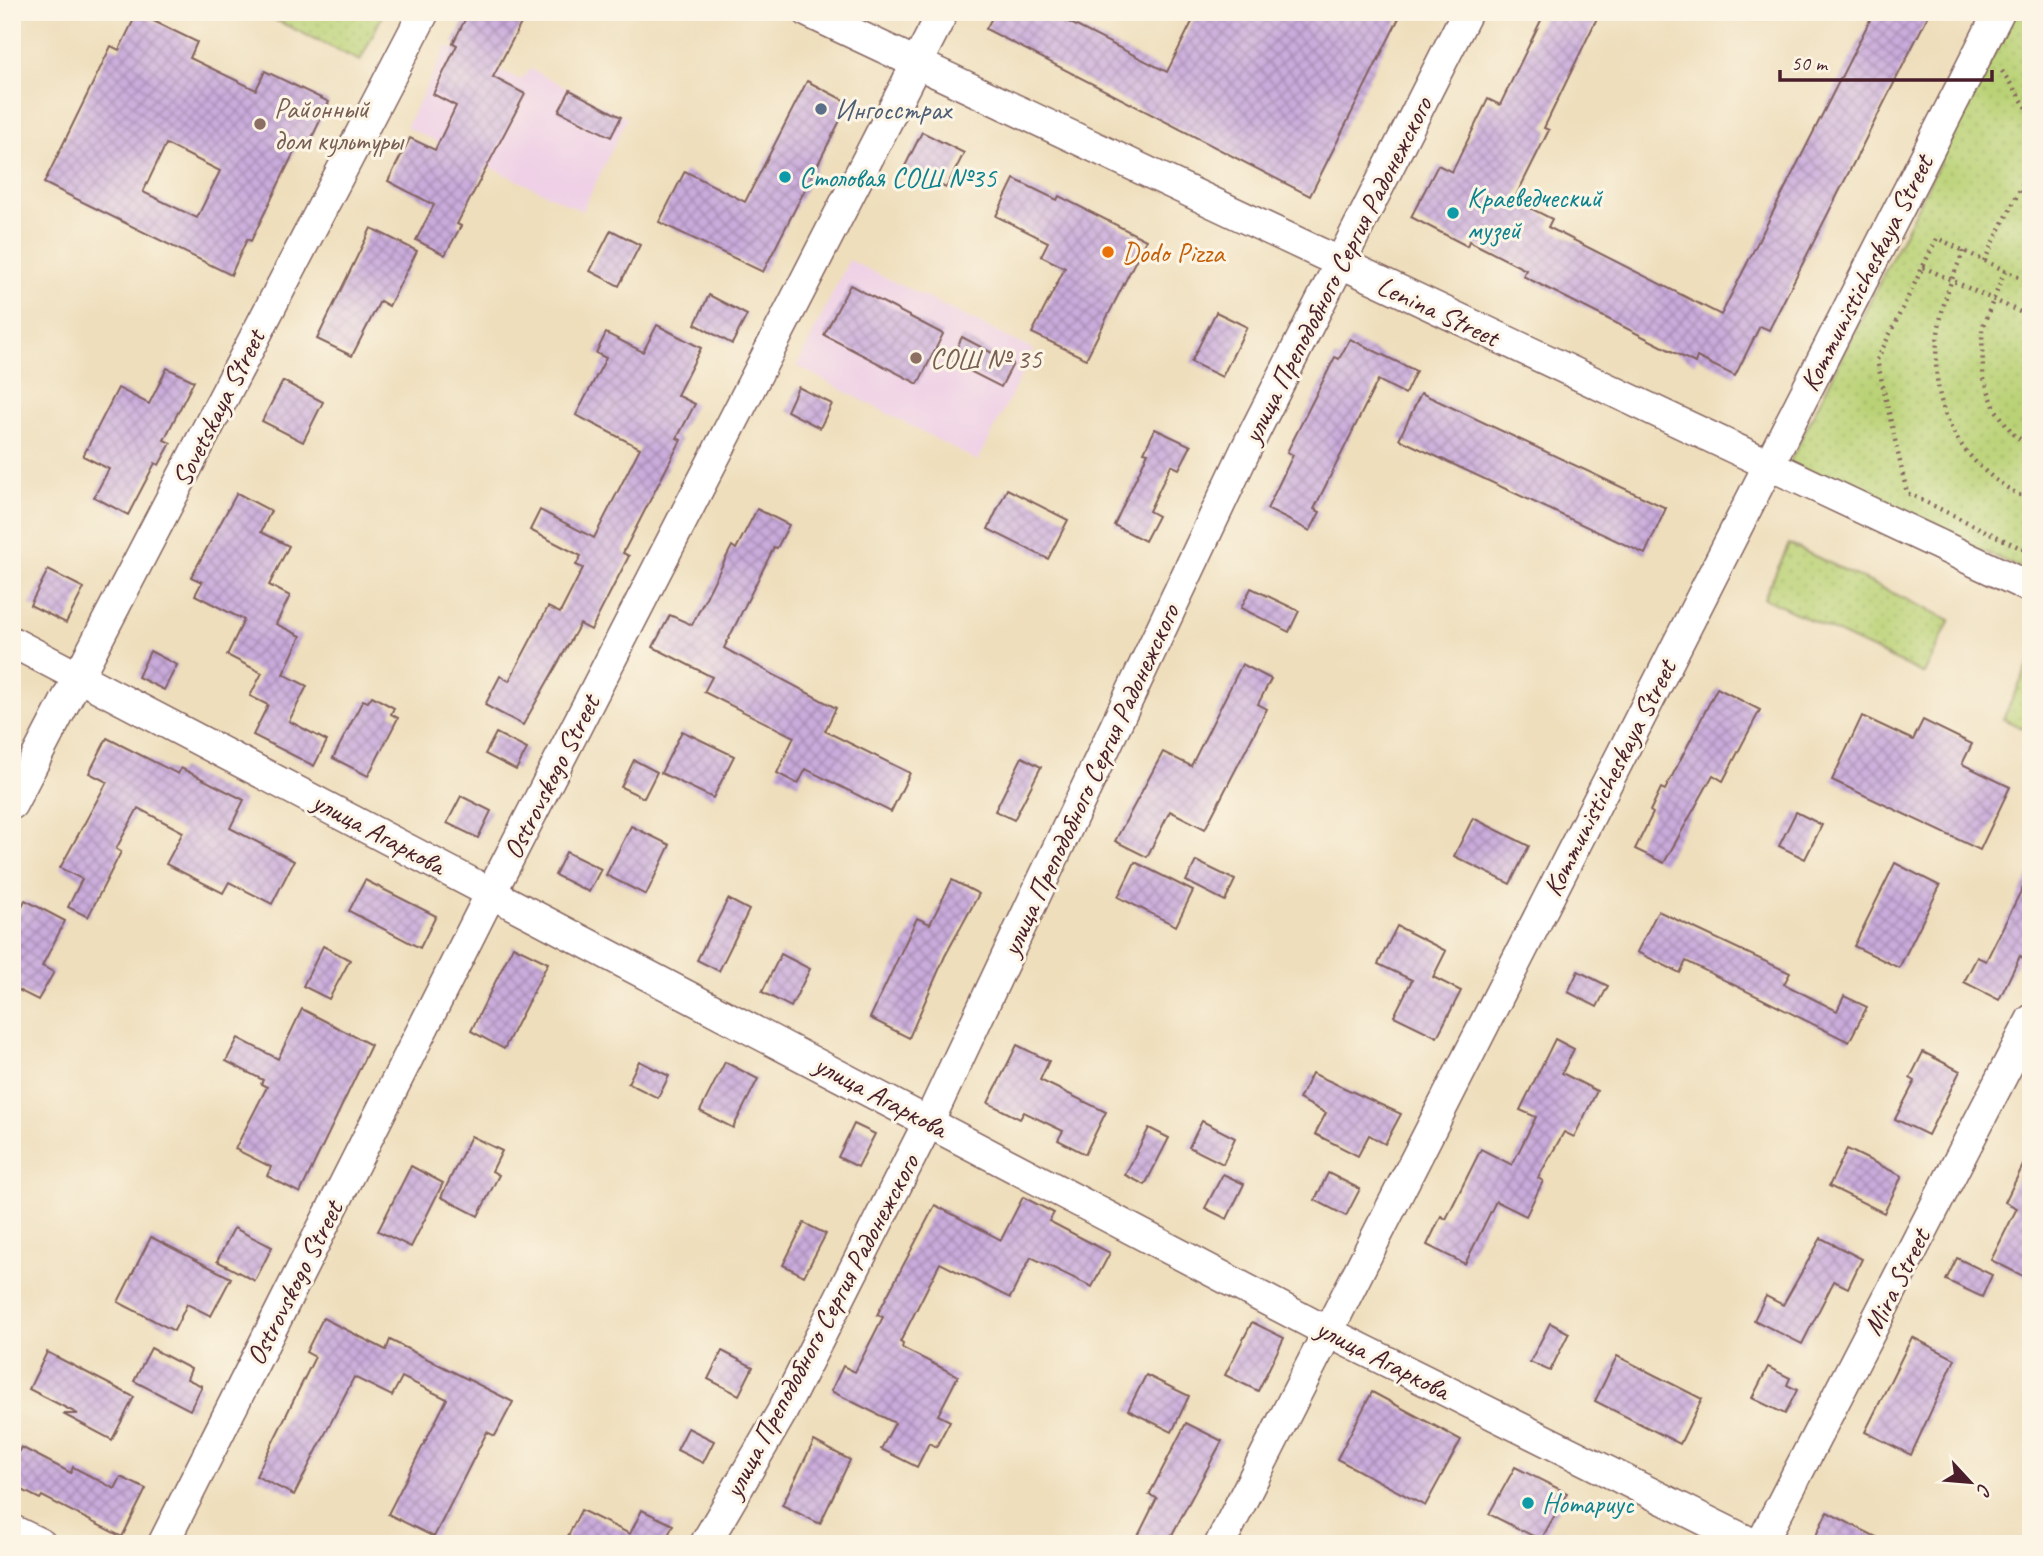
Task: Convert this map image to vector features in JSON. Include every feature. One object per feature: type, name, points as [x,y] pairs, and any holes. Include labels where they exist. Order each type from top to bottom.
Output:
[{"type":"street","name":"Sovetskaya Street","points":[[12,804],[424,12]]},
{"type":"street","name":"Lenina Street","points":[[808,12],[1339,265],[2031,588]]},
{"type":"street","name":"Ostrovskogo Street","points":[[163,1544],[491,892],[943,12]]},
{"type":"street","name":"улица Преподобного Сергия Радонежского","points":[[705,1544],[782,1412],[929,1121],[1246,449],[1467,12]]},
{"type":"street","name":"Kommunisticheskaya Street","points":[[1220,1544],[1999,12]]},
{"type":"street","name":"улица Агаркова","points":[[12,642],[1328,1332],[1753,1544]]},
{"type":"street","name":"Mira Street","points":[[1761,1544],[2031,1020]]},
{"type":"street","points":[[12,1530],[40,1544]]},
{"type":"path","points":[[1983,44],[2031,114]]},
{"type":"path","points":[[1984,261],[2031,168]]},
{"type":"path","points":[[2031,274],[2029,282],[1937,239],[1877,360],[1907,493],[2031,553]]},
{"type":"path","points":[[1964,251],[1950,280],[1940,313],[1934,365],[1944,410],[1965,450],[1986,473],[2031,501]]},
{"type":"path","points":[[1923,267],[2031,317]]},
{"type":"path","points":[[2005,271],[1982,328],[1983,376],[1995,409],[2014,435],[2031,447]]},
{"type":"shaded area","points":[[447,46],[521,80],[530,69],[627,118],[582,211],[406,127]]},
{"type":"shaded area","name":"СОШ № 35","points":[[849,260],[1034,350],[978,461],[797,366]]},
{"type":"green space","points":[[259,12],[384,12],[360,61]]},
{"type":"green space","points":[[2015,12],[2031,12],[2031,573],[1789,463]]},
{"type":"green space","points":[[1789,544],[1950,620],[1924,674],[1764,598]]},
{"type":"green space","points":[[2031,660],[2031,732],[2003,719]]},
{"type":"building","points":[[469,12],[527,12],[493,77],[525,94],[457,224],[461,226],[445,255],[416,240],[434,205],[388,181],[410,138],[435,150],[456,106],[433,94],[457,45],[453,43]]},
{"type":"building","points":[[995,12],[1049,12],[1167,72],[1197,12],[1402,12],[1310,196],[986,29]]},
{"type":"building","points":[[1545,12],[1600,12],[1544,128],[1549,130],[1514,200],[1552,219],[1548,227],[1721,315],[1874,12],[1930,12],[1769,330],[1760,326],[1735,376],[1697,357],[1695,363],[1523,276],[1526,270],[1469,241],[1467,246],[1411,217],[1438,165],[1452,172],[1488,99],[1500,105]]},
{"type":"building","name":"Районный дом культуры","points":[[137,13],[197,42],[190,58],[256,90],[265,71],[329,102],[307,148],[298,144],[251,241],[247,239],[231,275],[44,183],[111,46],[119,50]],"holes":[[[166,144],[220,171],[197,218],[143,192]]]},
{"type":"building","name":"Столовая СОШ №35","points":[[807,81],[849,103],[763,272],[659,222],[685,171],[745,202]]},
{"type":"building","points":[[570,90],[621,117],[611,137],[559,111]]},
{"type":"building","points":[[922,132],[964,153],[946,188],[904,168]]},
{"type":"building","points":[[1014,179],[1057,200],[1059,196],[1146,240],[1086,359],[1032,333],[1065,268],[1041,256],[1048,242],[996,216]]},
{"type":"building","points":[[371,228],[417,251],[389,306],[380,301],[352,356],[317,339]]},
{"type":"building","points":[[611,230],[640,245],[619,286],[590,271]]},
{"type":"building","points":[[850,285],[943,334],[918,384],[824,335]]},
{"type":"building","points":[[709,295],[747,315],[732,344],[695,324]]},
{"type":"building","points":[[1216,312],[1247,327],[1222,377],[1191,362]]},
{"type":"building","points":[[657,325],[701,348],[677,395],[695,404],[677,438],[681,440],[623,553],[629,556],[591,630],[580,624],[523,725],[485,705],[500,676],[509,681],[548,607],[560,613],[583,568],[576,565],[581,556],[530,530],[540,510],[594,538],[640,448],[576,415],[606,358],[596,353],[606,333],[643,352]]},
{"type":"building","points":[[962,337],[1013,364],[1001,387],[950,361]]},
{"type":"building","points":[[1350,339],[1416,371],[1405,394],[1378,380],[1314,509],[1320,512],[1310,531],[1267,509],[1293,455],[1287,452],[1335,357],[1339,359]]},
{"type":"building","points":[[167,368],[194,381],[164,440],[171,443],[159,465],[155,463],[128,515],[94,497],[109,469],[83,456],[118,388],[149,404]]},
{"type":"building","points":[[283,381],[323,402],[303,442],[262,421]]},
{"type":"building","points":[[798,387],[832,404],[820,428],[787,411]]},
{"type":"building","points":[[1421,393],[1666,508],[1645,554],[1399,439]]},
{"type":"building","points":[[1155,429],[1191,446],[1179,469],[1171,465],[1149,511],[1158,516],[1145,541],[1114,525],[1148,453],[1144,452]]},
{"type":"building","points":[[1007,489],[1068,520],[1048,559],[988,529]]},
{"type":"building","points":[[237,493],[271,511],[261,532],[289,546],[269,585],[290,596],[276,624],[301,636],[283,674],[307,686],[289,721],[327,741],[314,766],[253,735],[268,705],[250,696],[262,673],[227,655],[244,620],[195,595],[202,582],[191,577]]},
{"type":"building","points":[[757,509],[789,525],[777,548],[774,547],[724,648],[836,708],[825,731],[910,773],[891,812],[806,769],[798,784],[777,773],[794,737],[704,692],[712,677],[653,647],[670,615],[692,625],[732,546],[736,549]]},
{"type":"building","points":[[48,570],[84,588],[66,623],[30,605]]},
{"type":"building","points":[[1251,588],[1299,611],[1289,632],[1241,608]]},
{"type":"building","points":[[150,651],[177,665],[164,690],[138,677]]},
{"type":"building","points":[[1242,664],[1271,679],[1258,704],[1267,709],[1205,829],[1170,811],[1147,857],[1115,841],[1163,752],[1191,766]]},
{"type":"building","points":[[1717,688],[1760,710],[1723,781],[1713,775],[1664,863],[1635,849],[1653,813],[1650,811],[1661,788],[1665,790]]},
{"type":"building","points":[[372,696],[394,708],[391,714],[398,718],[368,776],[333,758],[363,700],[368,702]]},
{"type":"building","points":[[1862,716],[1913,740],[1923,720],[1972,744],[1962,764],[2010,787],[1980,850],[1832,780]]},
{"type":"building","points":[[682,731],[734,756],[713,798],[661,773]]},
{"type":"building","points":[[496,733],[527,749],[516,770],[485,754]]},
{"type":"building","points":[[107,738],[178,774],[181,768],[244,800],[230,828],[294,861],[272,904],[229,882],[223,893],[166,864],[183,832],[138,808],[116,849],[121,852],[88,917],[68,907],[82,879],[60,868],[107,782],[89,773]]},
{"type":"building","points":[[1022,757],[1041,767],[1014,820],[995,811]]},
{"type":"building","points":[[634,760],[657,772],[644,798],[621,787]]},
{"type":"building","points":[[461,796],[491,811],[478,838],[447,823]]},
{"type":"building","points":[[1796,812],[1822,825],[1805,859],[1779,846]]},
{"type":"building","points":[[1473,818],[1529,846],[1510,884],[1454,856]]},
{"type":"building","points":[[631,826],[670,845],[646,895],[606,875]]},
{"type":"building","points":[[566,852],[601,869],[589,892],[555,875]]},
{"type":"building","points":[[1196,861],[1235,880],[1225,901],[1186,881]]},
{"type":"building","points":[[1135,862],[1193,891],[1176,926],[1118,897]]},
{"type":"building","points":[[1895,863],[1940,886],[1899,968],[1854,946]]},
{"type":"building","points":[[2031,871],[2031,962],[2020,956],[1999,1000],[1964,982],[1977,957],[1986,961]]},
{"type":"building","points":[[365,880],[436,916],[420,948],[349,911]]},
{"type":"building","points":[[952,880],[979,894],[945,956],[909,1038],[870,1018],[917,918],[930,924]]},
{"type":"building","points":[[728,899],[749,910],[719,971],[697,960]]},
{"type":"building","points":[[25,900],[65,921],[42,966],[54,972],[38,1000],[12,987],[12,927]]},
{"type":"building","points":[[1658,911],[1790,973],[1784,984],[1837,1011],[1844,996],[1867,1007],[1849,1042],[1686,961],[1680,973],[1637,952]]},
{"type":"building","points":[[1397,926],[1446,951],[1433,977],[1461,991],[1437,1037],[1394,1016],[1412,980],[1378,964]]},
{"type":"building","points":[[323,946],[350,960],[329,999],[303,986]]},
{"type":"building","points":[[513,946],[548,963],[504,1049],[471,1031]]},
{"type":"building","points":[[781,954],[810,969],[791,1007],[762,992]]},
{"type":"building","points":[[1578,971],[1608,986],[1597,1007],[1568,992]]},
{"type":"building","points":[[302,1009],[371,1045],[300,1193],[267,1176],[271,1167],[235,1149],[267,1087],[261,1084],[263,1080],[226,1061],[238,1038],[278,1059]]},
{"type":"building","points":[[1555,1039],[1574,1049],[1562,1073],[1597,1091],[1574,1137],[1564,1132],[1538,1178],[1543,1181],[1526,1216],[1496,1201],[1465,1264],[1427,1245],[1441,1216],[1446,1219],[1481,1149],[1512,1165],[1536,1117],[1520,1110]]},
{"type":"building","points":[[1017,1045],[1049,1061],[1040,1080],[1106,1112],[1085,1154],[1058,1140],[1063,1131],[1024,1112],[1020,1119],[988,1103]]},
{"type":"building","points":[[1923,1052],[1960,1071],[1928,1135],[1895,1119],[1915,1081],[1910,1078]]},
{"type":"building","points":[[639,1061],[669,1076],[658,1098],[628,1083]]},
{"type":"building","points":[[725,1062],[758,1079],[733,1128],[700,1111]]},
{"type":"building","points":[[1312,1073],[1401,1114],[1385,1144],[1369,1135],[1358,1156],[1315,1134],[1326,1113],[1299,1099]]},
{"type":"building","points":[[1202,1121],[1235,1138],[1223,1164],[1189,1147]]},
{"type":"building","points":[[854,1124],[875,1134],[858,1167],[838,1157]]},
{"type":"building","points":[[1149,1128],[1169,1138],[1145,1185],[1125,1175]]},
{"type":"building","points":[[471,1136],[502,1151],[492,1171],[499,1175],[478,1216],[441,1197]]},
{"type":"building","points":[[1847,1149],[1902,1176],[1884,1213],[1829,1186]]},
{"type":"building","points":[[2031,1149],[2031,1280],[1991,1260],[2017,1208],[2005,1202]]},
{"type":"building","points":[[411,1166],[443,1183],[411,1247],[378,1231]]},
{"type":"building","points":[[1328,1173],[1360,1189],[1346,1216],[1315,1200]]},
{"type":"building","points":[[1223,1174],[1244,1184],[1227,1219],[1205,1208]]},
{"type":"building","points":[[1023,1197],[1054,1213],[1049,1221],[1110,1253],[1092,1287],[1031,1257],[1010,1298],[940,1263],[900,1342],[903,1344],[902,1348],[958,1376],[938,1415],[950,1421],[936,1447],[929,1443],[917,1467],[881,1449],[895,1423],[831,1391],[843,1366],[855,1372],[883,1317],[877,1315],[935,1205],[1001,1240]]},
{"type":"building","points":[[804,1223],[826,1234],[804,1276],[783,1265]]},
{"type":"building","points":[[234,1228],[272,1247],[255,1281],[217,1261]]},
{"type":"building","points":[[151,1237],[231,1278],[211,1316],[187,1304],[174,1331],[118,1302]]},
{"type":"building","points":[[1821,1238],[1862,1259],[1848,1288],[1834,1281],[1802,1344],[1754,1320],[1766,1296],[1783,1305]]},
{"type":"building","points":[[1957,1258],[1992,1275],[1982,1297],[1946,1280]]},
{"type":"building","points":[[323,1318],[386,1350],[390,1340],[513,1402],[495,1436],[487,1432],[434,1537],[388,1514],[447,1399],[402,1377],[392,1396],[354,1377],[294,1495],[256,1476],[315,1357],[306,1352]]},
{"type":"building","points":[[1252,1322],[1284,1338],[1258,1391],[1225,1375]]},
{"type":"building","points":[[1550,1323],[1569,1333],[1550,1371],[1530,1362]]},
{"type":"building","points":[[1912,1337],[1955,1359],[1911,1455],[1865,1432]]},
{"type":"building","points":[[151,1348],[191,1369],[187,1379],[202,1386],[190,1410],[134,1381]]},
{"type":"building","points":[[722,1351],[753,1367],[739,1395],[708,1379]]},
{"type":"building","points":[[47,1352],[134,1397],[112,1440],[63,1414],[78,1414],[29,1389]]},
{"type":"building","points":[[1617,1356],[1702,1399],[1680,1444],[1595,1401]]},
{"type":"building","points":[[1768,1367],[1790,1378],[1787,1385],[1797,1390],[1785,1414],[1752,1398]]},
{"type":"building","points":[[1146,1375],[1189,1396],[1172,1432],[1128,1410]]},
{"type":"building","points":[[1372,1392],[1461,1440],[1425,1506],[1337,1459]]},
{"type":"building","points":[[1186,1423],[1222,1441],[1167,1544],[1134,1544],[1157,1498],[1149,1495]]},
{"type":"building","points":[[688,1428],[714,1441],[703,1463],[677,1450]]},
{"type":"building","points":[[814,1441],[850,1460],[820,1524],[782,1505]]},
{"type":"building","points":[[21,1447],[71,1473],[73,1467],[115,1489],[121,1477],[146,1489],[122,1537],[42,1496],[40,1499],[12,1485],[12,1464]]},
{"type":"building","name":"Нотариус","points":[[1515,1467],[1567,1493],[1541,1540],[1489,1514]]},
{"type":"building","points":[[581,1510],[630,1534],[642,1510],[673,1525],[664,1544],[564,1544]]},
{"type":"building","points":[[1827,1512],[1890,1544],[1812,1544]]},
{"type":"place","name":"Ингосстрах","points":[[821,109]]},
{"type":"place","name":"Районный дом культуры","points":[[260,124]]},
{"type":"place","name":"Столовая СОШ №35","points":[[785,177]]},
{"type":"place","name":"Краеведческий музей","points":[[1453,213]]},
{"type":"place","name":"Dodo Pizza","points":[[1108,252]]},
{"type":"place","name":"СОШ № 35","points":[[916,358]]},
{"type":"place","name":"Нотариус","points":[[1528,1503]]}]
